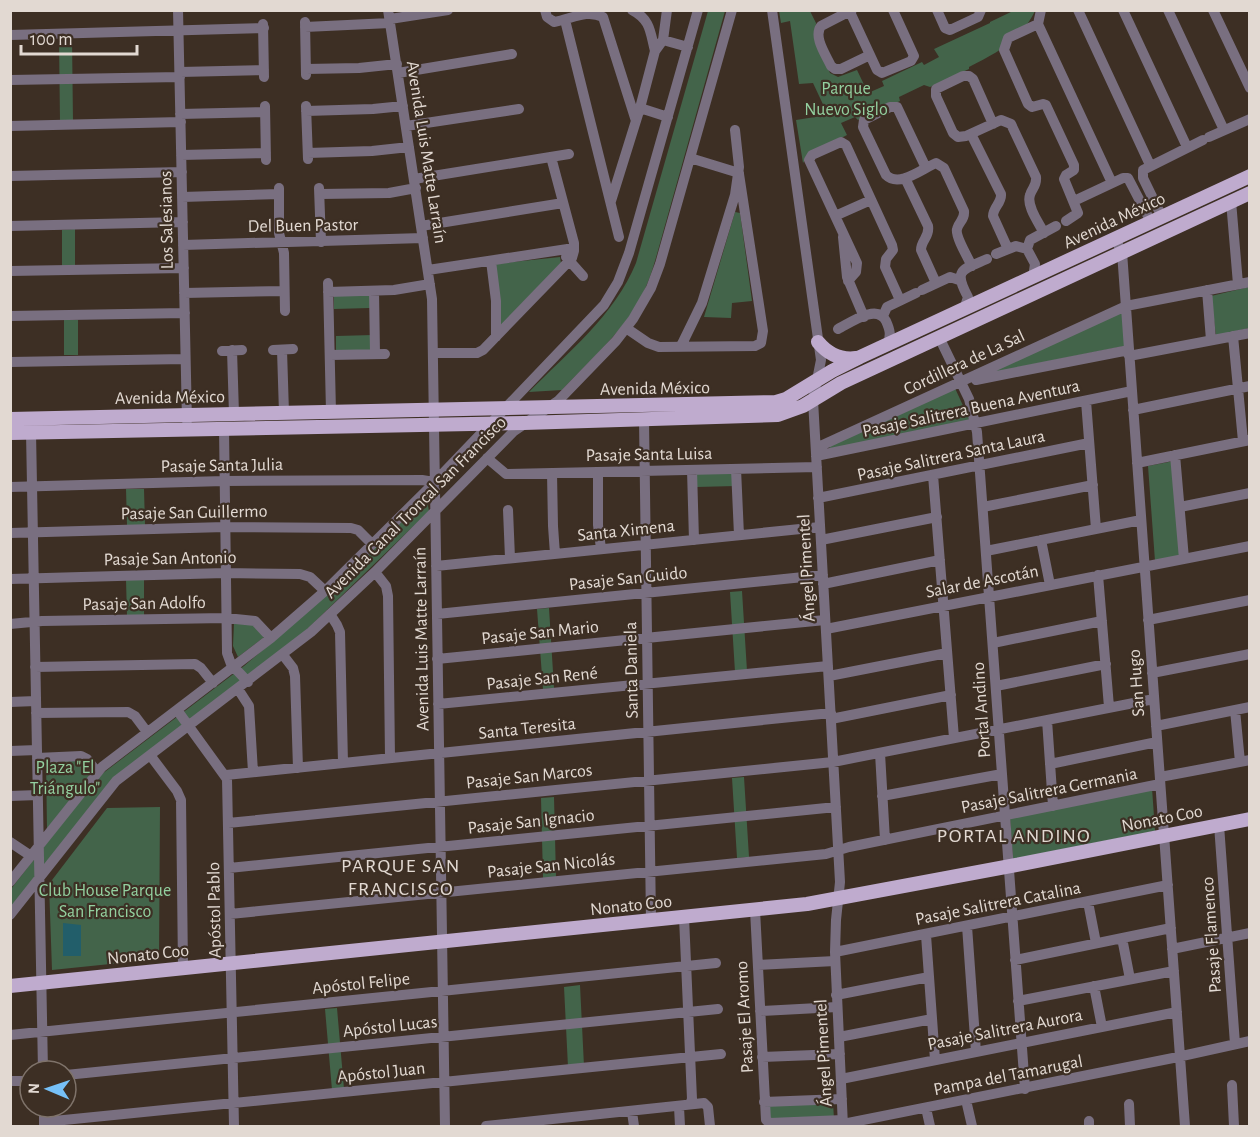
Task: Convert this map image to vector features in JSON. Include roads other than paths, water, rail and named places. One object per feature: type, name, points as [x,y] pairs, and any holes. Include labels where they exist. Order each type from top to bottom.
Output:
[{"type":"main road","name":"Avenida México","points":[[10,419],[187,422],[224,428],[433,417],[505,409],[769,403],[786,399],[890,338],[907,336],[966,303],[984,301],[1034,271],[1052,268],[1250,176]]},
{"type":"main road","name":"Avenida México","points":[[10,433],[187,422],[234,414],[332,412],[433,417],[490,423],[773,416],[795,410],[841,383],[1250,193]]},
{"type":"main road","points":[[818,342],[827,351],[839,357],[858,358]]},
{"type":"main road","name":"Nonato Coo","points":[[10,986],[651,921],[839,899],[1250,819]]},
{"type":"street","name":"Los Salesianos","points":[[178,10],[187,422]]},
{"type":"street","points":[[448,10],[389,18],[305,24],[306,73],[359,68],[397,68],[512,54]]},
{"type":"street","points":[[545,10],[549,21],[565,20],[586,11],[603,17],[636,121]]},
{"type":"street","points":[[632,10],[644,16],[655,51]]},
{"type":"street","points":[[611,201],[655,51],[663,40],[667,10]]},
{"type":"street","name":"Avenida Canal Troncal San Francisco","points":[[10,882],[107,762],[271,638],[325,591],[589,322],[615,288],[630,253],[698,10]]},
{"type":"street","name":"Avenida Canal Troncal San Francisco","points":[[10,915],[116,781],[283,655],[330,614],[524,423],[558,401],[626,328],[646,299],[656,276],[732,10]]},
{"type":"street","name":"Ángel Pimentel","points":[[772,10],[820,360],[813,400],[840,882],[835,957],[843,1124]]},
{"type":"street","points":[[870,55],[839,70],[833,68],[817,33],[821,26],[834,15],[851,11],[877,70],[882,74],[912,60],[913,52],[893,10]]},
{"type":"street","points":[[937,10],[945,28],[950,30],[978,17],[981,10]]},
{"type":"street","points":[[1041,10],[1038,24],[1112,183]]},
{"type":"street","points":[[1078,10],[1150,165]]},
{"type":"street","points":[[1123,10],[1187,147]]},
{"type":"street","points":[[1168,10],[1224,130]]},
{"type":"street","points":[[1214,10],[1250,88]]},
{"type":"street","name":"Avenida Luis Matte Larraín","points":[[389,18],[430,285],[445,1126]]},
{"type":"street","points":[[565,20],[619,237]]},
{"type":"street","points":[[648,26],[665,24]]},
{"type":"street","points":[[1034,271],[1027,249],[1029,240],[1078,213],[1064,179],[1066,174],[1074,170],[1074,165],[1046,105],[1032,107],[1028,104],[1004,50],[1008,38],[1038,24]]},
{"type":"street","points":[[10,35],[179,31],[263,26],[264,74],[180,74],[10,80]]},
{"type":"street","points":[[663,40],[688,47]]},
{"type":"street","points":[[993,124],[971,77],[965,75],[935,91],[953,133],[961,137],[1004,120],[1011,124],[1035,174],[1036,183],[1029,201],[1044,232]]},
{"type":"street","points":[[628,99],[668,117]]},
{"type":"street","points":[[403,106],[306,108],[308,156],[409,147]]},
{"type":"street","points":[[926,168],[897,107],[890,107],[866,118],[863,128],[886,175],[893,180],[905,178],[940,164],[965,214],[957,233],[972,266]]},
{"type":"street","points":[[10,126],[181,118],[265,109],[266,156],[181,155]]},
{"type":"street","points":[[406,126],[519,109]]},
{"type":"street","points":[[1157,219],[1142,176],[1143,170],[1250,118]]},
{"type":"street","points":[[626,328],[652,345],[754,346],[760,343],[763,331],[739,173],[735,130]]},
{"type":"street","points":[[971,134],[1001,194],[993,216],[1008,249]]},
{"type":"street","points":[[864,317],[848,281],[842,231],[810,158],[839,142],[846,145],[893,248],[886,259],[885,267],[900,300]]},
{"type":"street","points":[[321,242],[320,191],[385,193],[415,183],[569,154]]},
{"type":"street","points":[[433,353],[483,350],[573,255],[574,248],[551,157]]},
{"type":"street","points":[[690,158],[739,173]]},
{"type":"street","points":[[603,170],[623,166]]},
{"type":"street","points":[[10,176],[182,172]]},
{"type":"street","points":[[681,346],[702,303],[735,195],[739,173]]},
{"type":"street","points":[[905,178],[928,226],[928,234],[921,249],[936,283]]},
{"type":"street","points":[[1074,201],[1125,178],[1131,180],[1157,219]]},
{"type":"street","points":[[182,197],[279,191],[279,233],[284,254],[285,311]]},
{"type":"street","points":[[835,216],[872,200]]},
{"type":"street","points":[[1231,201],[1244,283]]},
{"type":"street","points":[[421,226],[563,203]]},
{"type":"street","points":[[10,226],[183,222]]},
{"type":"street","name":"Del Buen Pastor","points":[[183,245],[423,238]]},
{"type":"street","name":"San Hugo","points":[[1114,239],[1122,252],[1185,1126]]},
{"type":"street","points":[[966,303],[959,280],[962,271],[1016,246],[1027,249]]},
{"type":"street","points":[[428,270],[574,248]]},
{"type":"street","points":[[560,250],[583,276]]},
{"type":"street","points":[[491,261],[496,301],[496,337]]},
{"type":"street","points":[[10,271],[184,268]]},
{"type":"street","points":[[890,338],[883,316],[887,307],[950,277],[959,280]]},
{"type":"street","name":"Cordillera de La Sal","points":[[816,457],[960,383],[1126,306],[1244,283]]},
{"type":"street","points":[[332,412],[328,287],[374,291],[430,285]]},
{"type":"street","points":[[1207,290],[1211,340]]},
{"type":"street","points":[[184,293],[284,291]]},
{"type":"street","points":[[330,355],[380,354],[374,291]]},
{"type":"street","points":[[10,316],[185,313]]},
{"type":"street","points":[[838,329],[874,313],[883,316]]},
{"type":"street","points":[[960,383],[1250,333]]},
{"type":"street","points":[[1137,463],[1246,441],[1233,336]]},
{"type":"street","name":"Portal Andino","points":[[939,337],[969,399],[976,423],[1025,1089]]},
{"type":"street","points":[[232,350],[234,414]]},
{"type":"street","points":[[283,350],[284,413]]},
{"type":"street","points":[[10,362],[185,359]]},
{"type":"street","points":[[1133,410],[1250,386]]},
{"type":"street","name":"Pasaje Salitrera Buena Aventura","points":[[816,457],[1132,391]]},
{"type":"street","points":[[1086,401],[1096,529]]},
{"type":"street","name":"Santa Daniela","points":[[644,420],[651,921]]},
{"type":"street","points":[[224,428],[227,653],[234,667],[248,682]]},
{"type":"street","points":[[31,432],[43,1059]]},
{"type":"street","name":"Pasaje Salitrera Santa Laura","points":[[818,498],[1089,443]]},
{"type":"street","points":[[1175,455],[1184,559]]},
{"type":"street","points":[[434,456],[441,461],[452,463]]},
{"type":"street","name":"Pasaje Santa Luisa","points":[[487,458],[504,473],[552,473],[736,469],[816,457]]},
{"type":"street","points":[[736,469],[739,535]]},
{"type":"street","points":[[692,470],[694,540]]},
{"type":"street","points":[[598,472],[598,525],[601,549]]},
{"type":"street","points":[[552,473],[552,526],[555,554]]},
{"type":"street","points":[[933,475],[954,738]]},
{"type":"street","name":"Pasaje Santa Julia","points":[[10,487],[224,482],[422,480],[434,482]]},
{"type":"street","points":[[983,507],[1092,485]]},
{"type":"street","points":[[1180,507],[1250,493]]},
{"type":"street","points":[[508,510],[510,558]]},
{"type":"street","points":[[821,540],[937,517]]},
{"type":"street","points":[[986,551],[1141,520]]},
{"type":"street","name":"Pasaje San Guillermo","points":[[10,533],[225,527],[351,528],[358,530],[372,544]]},
{"type":"street","name":"Santa Ximena","points":[[436,566],[820,527]]},
{"type":"street","points":[[1041,540],[1050,585]]},
{"type":"street","points":[[1249,546],[1250,555]]},
{"type":"street","name":"Salar de Ascotán","points":[[826,625],[944,606],[1249,546]]},
{"type":"street","name":"Pasaje San Guido","points":[[437,614],[646,592],[823,579],[940,560]]},
{"type":"street","points":[[375,572],[386,586],[388,596],[390,758]]},
{"type":"street","name":"Pasaje San Antonio","points":[[10,579],[225,573],[304,574],[325,591]]},
{"type":"street","points":[[1098,575],[1109,708]]},
{"type":"street","points":[[1148,621],[1250,600]]},
{"type":"street","points":[[330,614],[340,632],[343,763]]},
{"type":"street","name":"Pasaje San Adolfo","points":[[10,624],[226,618],[255,621],[271,638]]},
{"type":"street","points":[[993,643],[1102,621]]},
{"type":"street","name":"Pasaje San Mario","points":[[437,659],[826,625]]},
{"type":"street","name":"Pasaje San René","points":[[438,704],[648,684],[828,671],[947,653]]},
{"type":"street","points":[[1152,673],[1250,654]]},
{"type":"street","points":[[283,655],[295,676],[298,768]]},
{"type":"street","points":[[35,667],[195,664],[213,683]]},
{"type":"street","points":[[996,686],[1106,664]]},
{"type":"street","points":[[238,689],[249,706],[253,772]]},
{"type":"street","name":"Santa Teresita","points":[[226,775],[831,716],[951,695]]},
{"type":"street","name":"Pasaje San Marcos","points":[[228,823],[834,762],[1154,699]]},
{"type":"street","points":[[10,702],[36,701]]},
{"type":"street","points":[[1156,726],[1250,707]]},
{"type":"street","points":[[177,710],[226,775]]},
{"type":"street","points":[[1235,710],[1245,761]]},
{"type":"street","points":[[36,713],[128,712],[135,716],[147,732]]},
{"type":"street","points":[[1047,720],[1053,806]]},
{"type":"street","points":[[1050,764],[1157,742]]},
{"type":"street","points":[[10,751],[81,756],[87,759],[97,772]]},
{"type":"street","points":[[880,753],[885,840]]},
{"type":"street","points":[[150,755],[177,791],[181,800],[183,968]]},
{"type":"street","name":"Pasaje Salitrera Germania","points":[[838,850],[1053,806],[1245,761]]},
{"type":"street","points":[[882,796],[1002,774]]},
{"type":"street","name":"Apóstol Pablo","points":[[226,775],[234,1126]]},
{"type":"street","points":[[10,796],[38,795]]},
{"type":"street","name":"Pasaje San Ignacio","points":[[229,868],[836,807]]},
{"type":"street","name":"Pasaje Flamenco","points":[[1219,825],[1235,1044]]},
{"type":"street","points":[[10,842],[31,856]]},
{"type":"street","name":"Pasaje San Nicolás","points":[[230,914],[826,854],[838,850]]},
{"type":"street","name":"Pasaje Salitrera Catalina","points":[[758,965],[835,957],[926,934],[1167,885]]},
{"type":"street","points":[[1088,902],[1096,943]]},
{"type":"street","name":"Pasaje El Aromo","points":[[755,910],[764,1102],[767,1122]]},
{"type":"street","points":[[680,1126],[684,1106],[692,1099],[684,917]]},
{"type":"street","points":[[967,926],[976,1052]]},
{"type":"street","points":[[1016,960],[1171,928]]},
{"type":"street","points":[[1172,949],[1250,933]]},
{"type":"street","points":[[926,934],[935,1060]]},
{"type":"street","points":[[1122,938],[1130,979]]},
{"type":"street","name":"Apóstol Felipe","points":[[10,1035],[716,963]]},
{"type":"street","points":[[1018,1001],[1174,971]]},
{"type":"street","points":[[836,995],[929,977]]},
{"type":"street","points":[[1095,986],[1102,1027]]},
{"type":"street","points":[[760,1011],[837,1007]]},
{"type":"street","name":"Apóstol Lucas","points":[[78,1074],[718,1009]]},
{"type":"street","name":"Pasaje Salitrera Aurora","points":[[841,1079],[1177,1012]]},
{"type":"street","points":[[839,1037],[932,1018]]},
{"type":"street","name":"Pampa del Tamarugal","points":[[767,1122],[843,1124],[885,1121],[926,1108],[1250,1041]]},
{"type":"street","name":"Apóstol Juan","points":[[44,1124],[720,1054]]},
{"type":"street","points":[[762,1057],[840,1054]]},
{"type":"street","points":[[1232,1086],[1234,1126]]},
{"type":"street","points":[[764,1102],[842,1099]]},
{"type":"street","points":[[966,1100],[972,1126]]},
{"type":"street","points":[[492,1126],[587,1121],[632,1112],[706,1104],[710,1126]]},
{"type":"street","points":[[1129,1104],[1130,1126]]},
{"type":"street","points":[[926,1108],[930,1126]]},
{"type":"street","points":[[632,1112],[634,1126]]},
{"type":"water","points":[[63,923],[81,925],[81,956],[63,956]]},
{"type":"district","name":"PORTAL ANDINO","points":[[1014,835]]},
{"type":"district","name":"PARQUE SAN FRANCISCO","points":[[401,876]]},
{"type":"park label","name":"Parque Nuevo Siglo","points":[[846,98]]},
{"type":"park label","name":"Plaza \"El Triángulo\"","points":[[65,777]]},
{"type":"park label","name":"Club House Parque San Francisco","points":[[105,900]]}]
